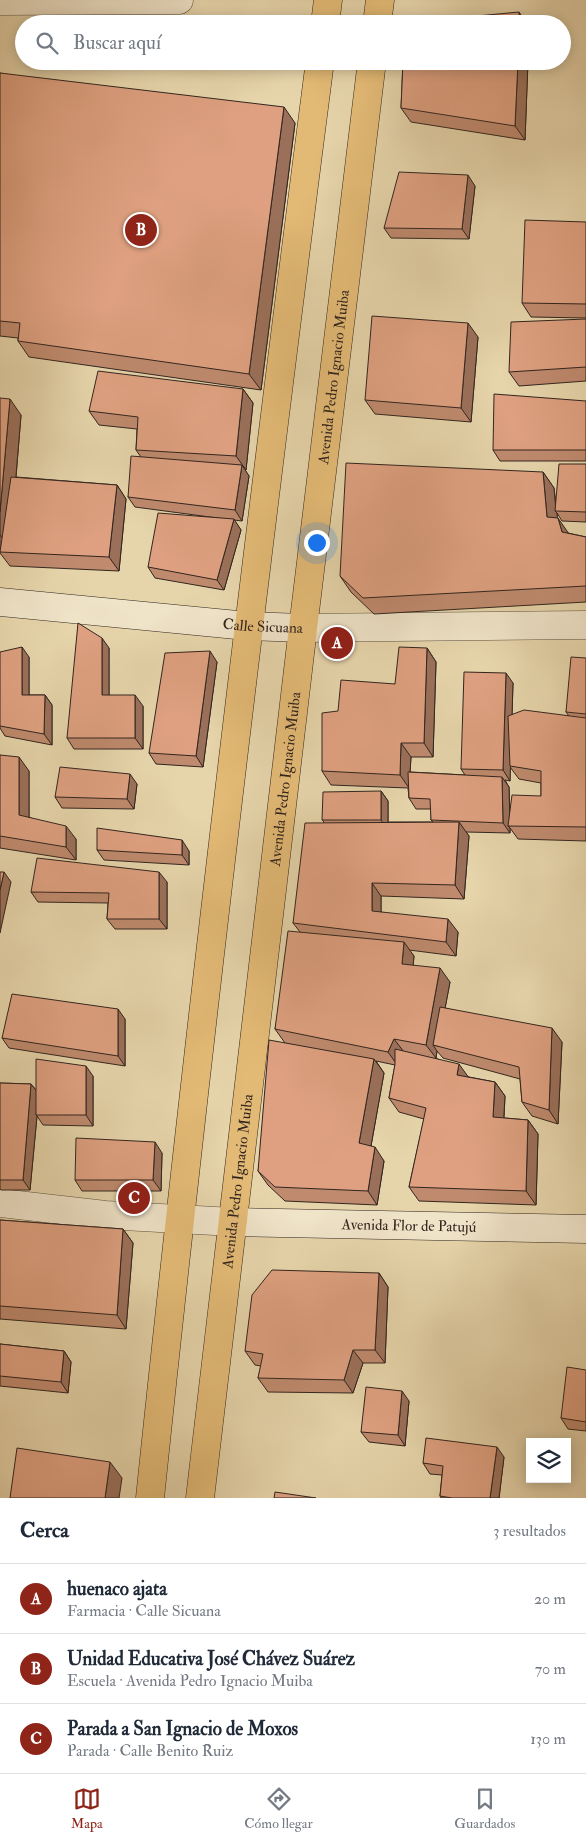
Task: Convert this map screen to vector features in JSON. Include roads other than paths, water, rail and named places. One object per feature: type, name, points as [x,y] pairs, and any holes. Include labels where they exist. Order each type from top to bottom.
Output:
[{"type":"main road","points":[[326,15],[328,0]]},
{"type":"main road","points":[[378,15],[380,0]]},
{"type":"main road","points":[[150,1498],[179,1219],[247,626],[319,70]]},
{"type":"main road","name":"Avenida Pedro Ignacio Muiba","points":[[200,1498],[371,70]]},
{"type":"street","points":[[0,1],[178,0]]},
{"type":"street","name":"Calle Sicuana","points":[[0,602],[247,626],[303,628],[586,625]]},
{"type":"street","name":"Avenida Flor de Patujú","points":[[0,1203],[105,1214],[233,1222],[586,1230]]},
{"type":"place","name":"Unidad Educativa José Chávez Suárez","points":[[141,230]]},
{"type":"place","name":"huenaco ajata","points":[[337,643]]},
{"type":"place","name":"Parada a San Ignacio de Moxos","points":[[134,1198]]}]
